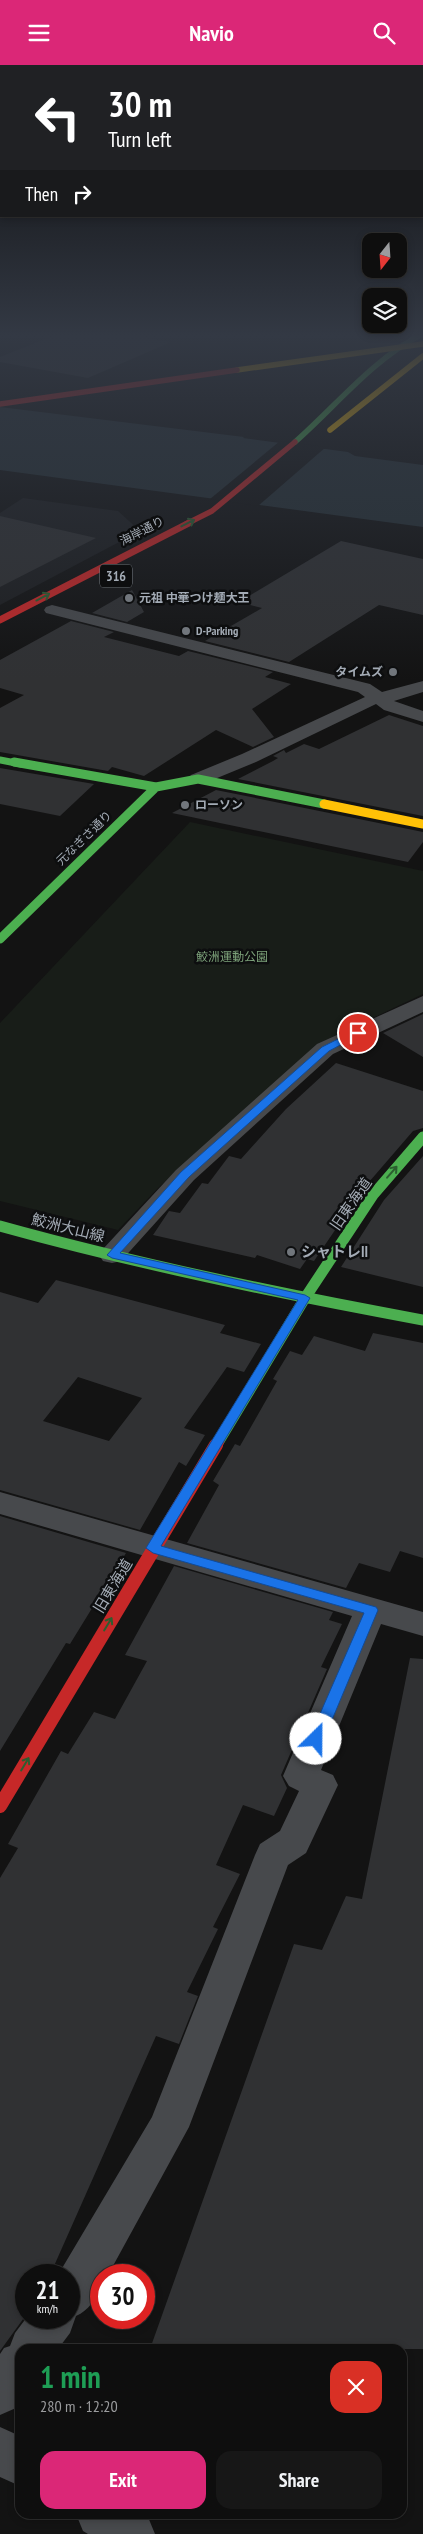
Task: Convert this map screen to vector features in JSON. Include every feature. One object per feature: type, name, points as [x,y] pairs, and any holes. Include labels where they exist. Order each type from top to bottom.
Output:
[{"type":"main road","name":"海岸通り","points":[[0,620],[212,511],[288,449]]},
{"type":"main road","points":[[0,760],[156,787],[198,779],[423,824]]},
{"type":"main road","name":"元なぎさ通り","points":[[0,939],[156,787]]},
{"type":"main road","name":"旧東海道","points":[[0,1806],[153,1548],[305,1298],[373,1195],[423,1137]]},
{"type":"main road","name":"鮫洲大山線","points":[[0,1226],[112,1255],[305,1298],[423,1320]]},
{"type":"street","points":[[53,609],[364,688],[390,706],[423,717]]},
{"type":"street","points":[[198,779],[249,758],[376,697],[405,694],[423,686]]},
{"type":"street","points":[[112,1255],[185,1175],[325,1049],[423,1003]]},
{"type":"street","points":[[0,1503],[423,1624]]},
{"type":"street","points":[[80,2282],[169,2127],[273,1855],[293,1842],[320,1785],[301,1776],[372,1610]]},
{"type":"street","points":[[35,2344],[45,2329]]},
{"type":"street","points":[[0,2392],[15,2372]]},
{"type":"street","points":[[0,2450],[15,2460]]},
{"type":"street","points":[[108,2519],[131,2534]]},
{"type":"shaded area","points":[[0,449],[327,449],[348,452],[355,456],[423,465],[423,527],[0,470]]},
{"type":"shaded area","points":[[23,498],[118,511],[140,531],[0,605],[0,513]]},
{"type":"green space","name":"鮫洲運動公園","points":[[190,822],[423,871],[423,994],[322,1042],[158,1188],[118,1230],[0,1201],[0,1023]]},
{"type":"pier","points":[[270,449],[323,449],[258,506],[210,499]]},
{"type":"building","points":[[0,516],[96,538],[0,587]]},
{"type":"building","points":[[341,541],[423,559],[423,615],[379,605],[289,662],[205,641],[262,608],[239,602]]},
{"type":"building","points":[[132,590],[144,612],[127,622],[92,613]]},
{"type":"building","points":[[71,621],[114,632],[104,637],[179,656],[188,651],[273,672],[265,677],[291,684],[252,709],[274,737],[253,747],[216,730],[144,776],[112,767],[108,771],[0,752],[0,708],[24,695],[0,688],[0,660]]},
{"type":"building","points":[[389,715],[423,726],[423,816],[238,779],[278,758],[273,756],[284,750],[286,753],[304,744],[319,749]]},
{"type":"building","points":[[0,768],[94,784],[60,816],[0,804]]},
{"type":"building","points":[[216,790],[423,832],[423,842],[408,862],[172,813]]},
{"type":"building","points":[[423,1014],[423,1057],[383,1033]]},
{"type":"building","points":[[336,1063],[423,1091],[423,1128],[413,1131],[363,1189],[314,1261],[307,1259],[300,1269],[257,1255],[255,1258],[153,1235],[169,1211],[180,1213],[202,1183],[208,1184],[229,1156],[241,1159],[286,1109]]},
{"type":"building","points":[[423,1156],[423,1287],[341,1267],[384,1200]]},
{"type":"building","points":[[56,1280],[225,1325],[220,1333],[261,1344],[244,1372],[227,1367],[184,1428],[205,1435],[186,1466],[179,1462],[140,1530],[0,1490],[0,1292],[38,1303]],"holes":[[[78,1377],[142,1398],[109,1441],[43,1421]]]},
{"type":"building","points":[[373,1333],[423,1343],[423,1558],[400,1551],[390,1572],[359,1563],[346,1588],[187,1543],[219,1485],[213,1481],[235,1444],[240,1446],[277,1381],[273,1379],[290,1351],[302,1355],[314,1336],[365,1351]]},
{"type":"building","points":[[0,1516],[126,1553],[70,1644],[66,1643],[0,1751]]},
{"type":"building","points":[[174,1566],[333,1612],[329,1620],[342,1624],[321,1667],[327,1669],[281,1775],[287,1788],[274,1816],[243,1805],[216,1865],[240,1874],[213,1927],[218,1929],[187,1992],[198,1996],[179,2044],[156,2036],[55,2264],[15,2264],[16,2329],[0,2351],[0,1878],[18,1848],[8,1844],[61,1751],[68,1754],[94,1712],[115,1719],[147,1661],[125,1655]]},
{"type":"building","points":[[410,1658],[423,1659],[423,2349],[407,2349],[407,2344],[152,2344],[294,1944],[322,1950],[346,1896],[362,1899]]},
{"type":"traffic: fast","points":[[0,760],[156,787]]},
{"type":"traffic: fast","points":[[0,939],[156,787],[198,779],[324,804]]},
{"type":"traffic: fast","points":[[219,1441],[305,1298],[373,1195],[423,1137]]},
{"type":"traffic: fast","points":[[0,1226],[105,1254],[210,1278],[423,1320]]},
{"type":"traffic: slow","points":[[324,804],[423,824]]},
{"type":"traffic: jam","points":[[0,620],[212,511],[286,449]]},
{"type":"traffic: jam","points":[[0,1806],[219,1441]]},
{"type":"place","name":"元祖 中華つけ麺大王","points":[[129,598]]},
{"type":"place","name":"D-Parking","points":[[186,631]]},
{"type":"place","name":"タイムズ","points":[[393,672]]},
{"type":"place","name":"ローソン","points":[[185,805]]},
{"type":"place","name":"シャトレII","points":[[291,1252]]},
{"type":"route","points":[[316,1739],[372,1610],[153,1548],[305,1298],[112,1255],[185,1175],[325,1049],[358,1033]]}]
